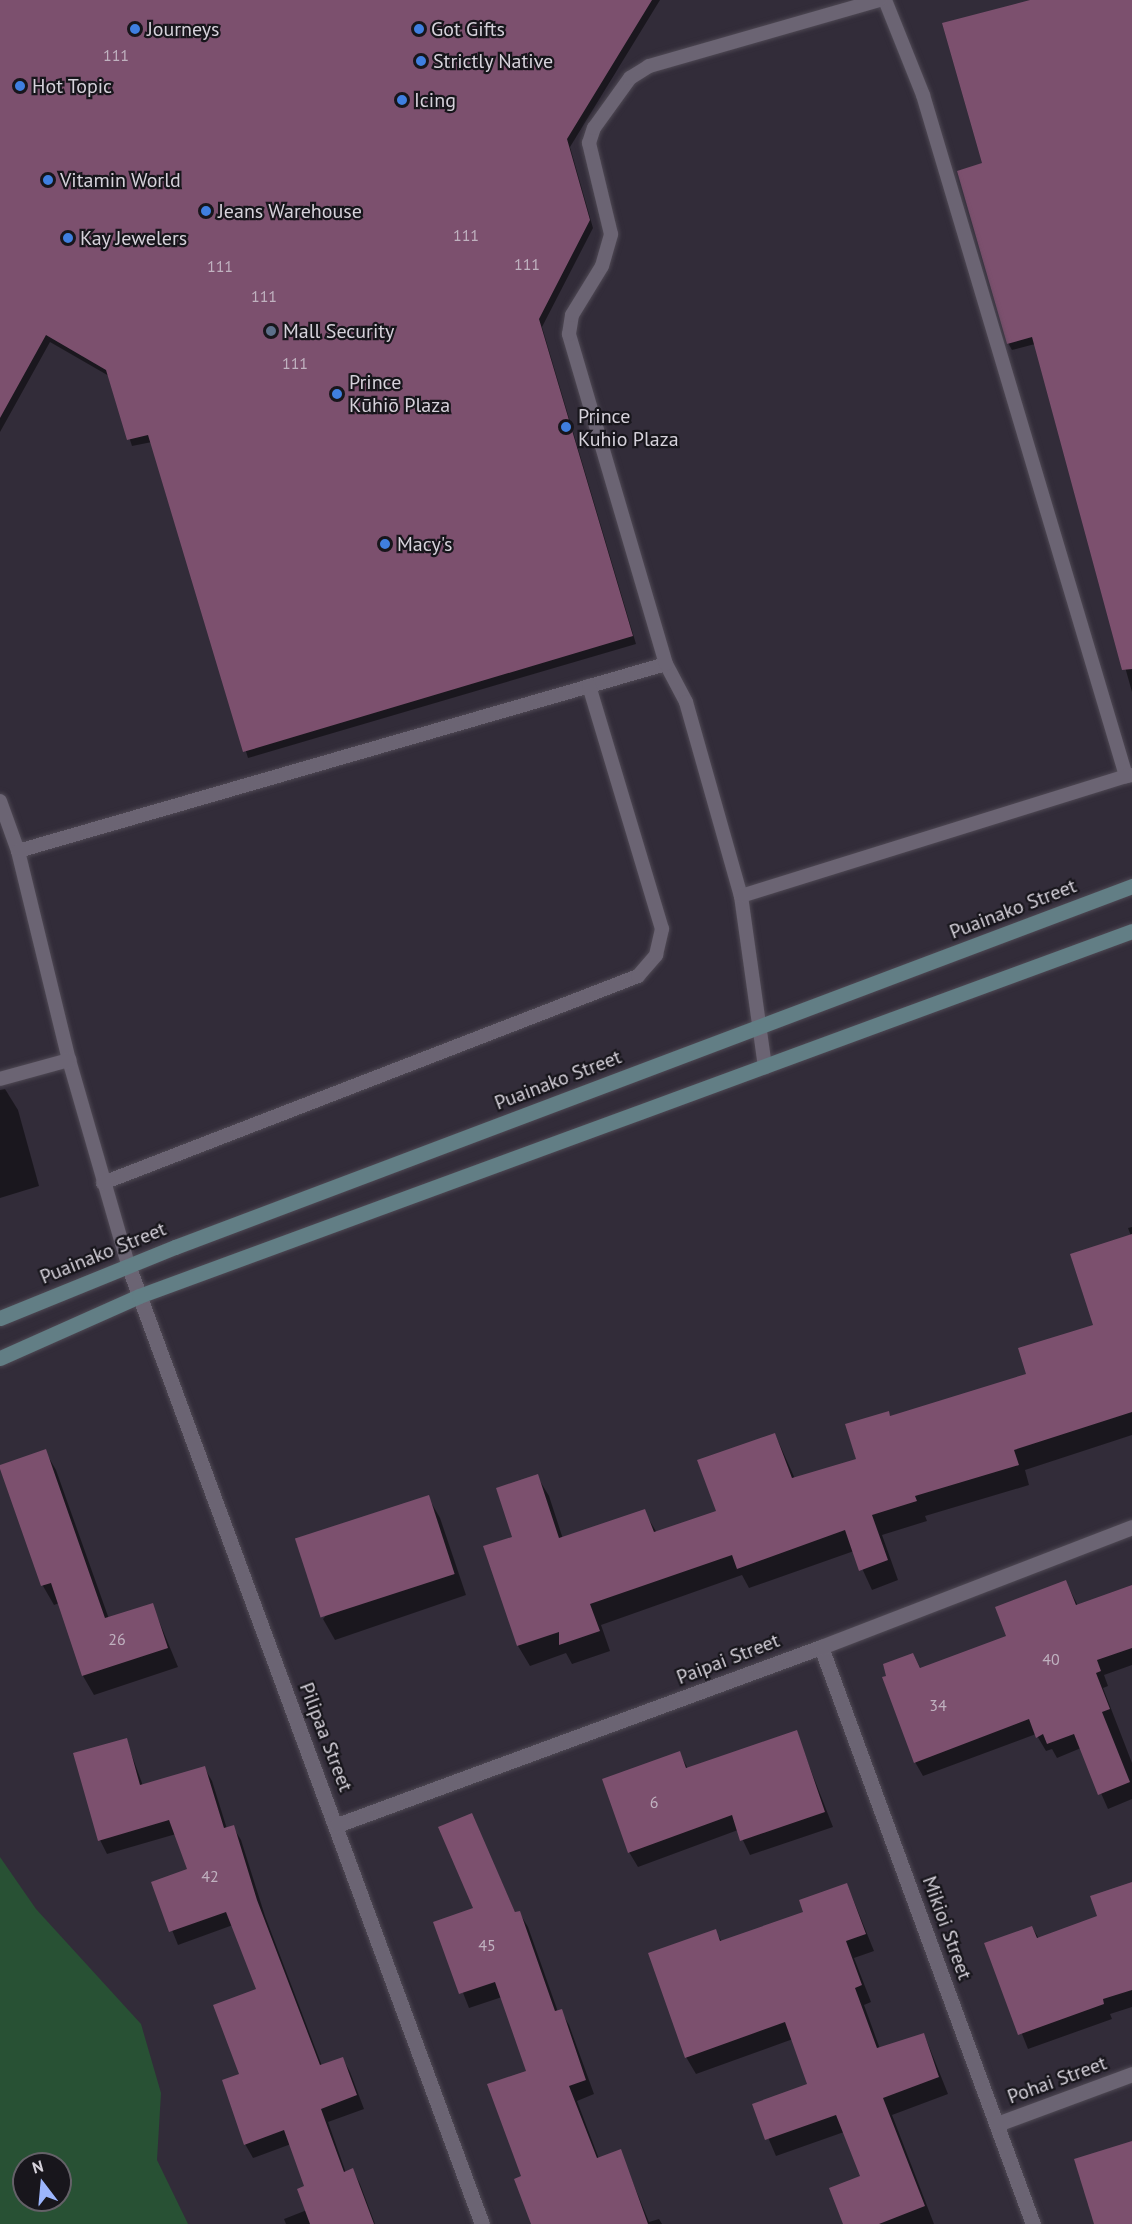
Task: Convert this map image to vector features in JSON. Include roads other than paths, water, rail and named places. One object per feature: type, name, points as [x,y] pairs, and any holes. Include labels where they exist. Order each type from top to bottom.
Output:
[{"type":"street","name":"Puainako Street","points":[[0,1318],[128,1266],[1132,886]]},
{"type":"street","points":[[0,1358],[139,1296],[1132,931]]},
{"type":"street","name":"Pilipaa Street","points":[[128,1266],[337,1825],[482,2224]]},
{"type":"street","name":"Paipai Street","points":[[337,1825],[821,1647],[1132,1527]]},
{"type":"street","name":"Mikioi Street","points":[[821,1647],[1033,2224]]},
{"type":"street","name":"Pohai Street","points":[[997,2124],[1132,2074]]},
{"type":"lane","points":[[765,1067],[741,896],[686,702],[666,664],[569,334],[572,315],[602,266],[611,234],[589,143],[594,128],[630,78],[649,66],[879,0]]},
{"type":"lane","points":[[741,896],[1129,775],[923,95],[885,0]]},
{"type":"lane","points":[[18,851],[666,664]]},
{"type":"lane","points":[[103,1183],[639,976],[656,955],[662,929],[589,686]]},
{"type":"lane","points":[[0,801],[18,851],[69,1060],[128,1266]]},
{"type":"lane","points":[[0,1079],[69,1060]]},
{"type":"place","name":"Journeys","points":[[135,29]]},
{"type":"place","name":"Got Gifts","points":[[419,29]]},
{"type":"place","name":"Strictly Native","points":[[421,61]]},
{"type":"place","name":"Hot Topic","points":[[20,86]]},
{"type":"place","name":"Icing","points":[[402,100]]},
{"type":"place","name":"Vitamin World","points":[[48,180]]},
{"type":"place","name":"Jeans Warehouse","points":[[206,211]]},
{"type":"place","name":"Kay Jewelers","points":[[68,238]]},
{"type":"place","name":"Mall Security","points":[[271,331]]},
{"type":"place","name":"Prince Kūhiō Plaza","points":[[337,394]]},
{"type":"place","name":"Prince Kuhio Plaza","points":[[566,427]]},
{"type":"place","name":"Macy's","points":[[385,544]]}]
